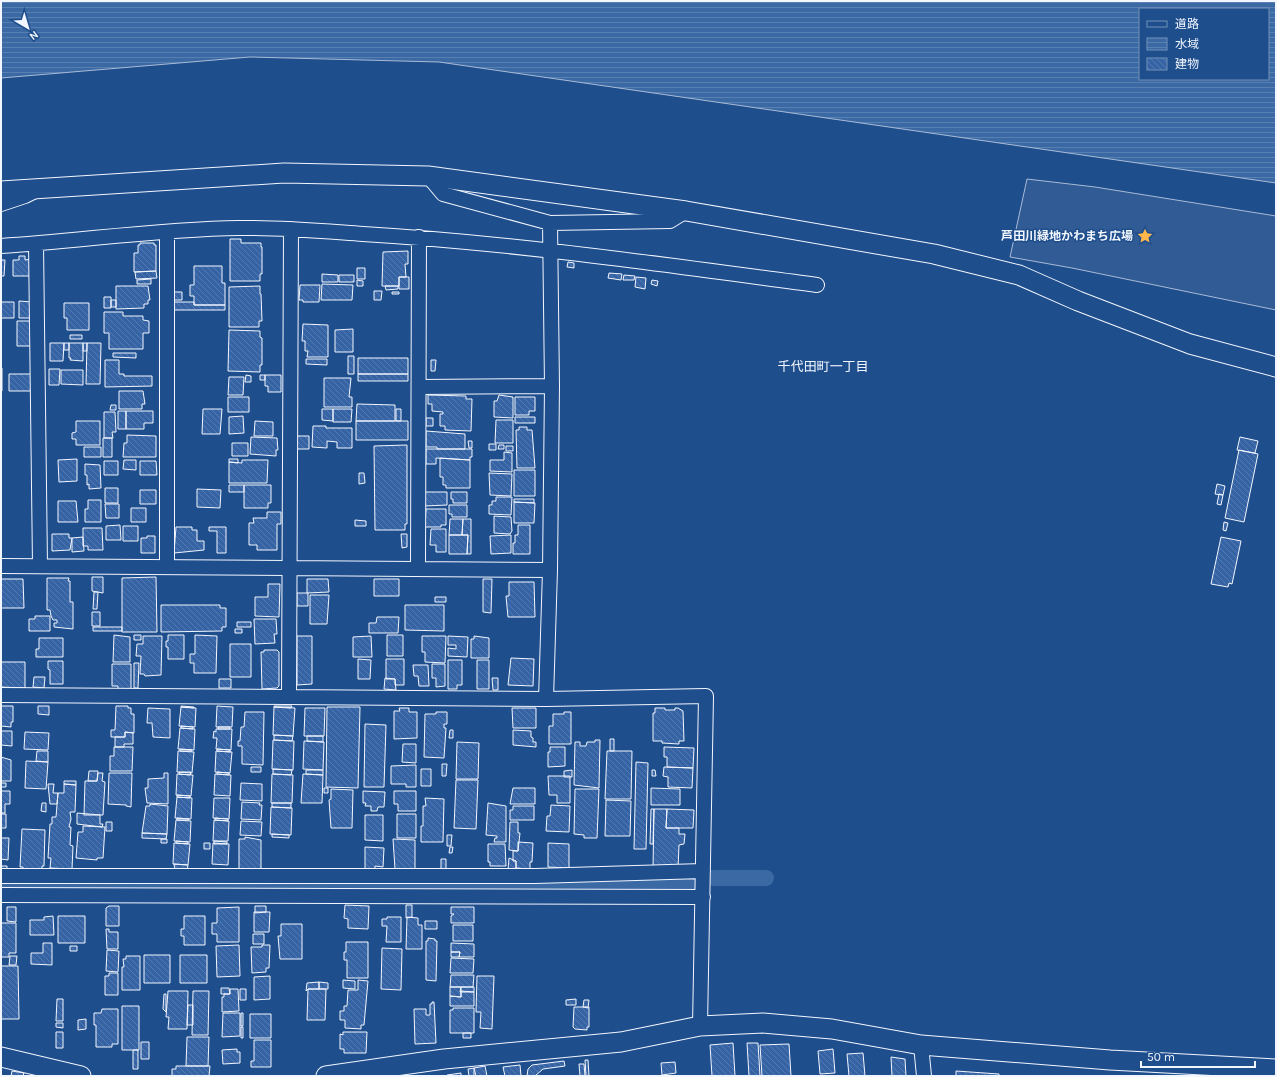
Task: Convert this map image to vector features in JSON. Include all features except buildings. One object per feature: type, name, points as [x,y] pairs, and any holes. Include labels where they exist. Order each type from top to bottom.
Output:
[{"type":"street","points":[[1,191],[40,187],[284,173],[428,176],[686,211],[934,254],[1019,275],[1078,301],[1190,344],[1276,367]]},
{"type":"street","points":[[428,176],[443,194],[550,223],[670,221],[686,211]]},
{"type":"street","points":[[1,204],[25,196],[40,187]]},
{"type":"street","points":[[546,699],[550,570],[552,386],[549,249],[550,223]]},
{"type":"street","points":[[1,246],[166,232],[239,228],[291,229],[419,237],[549,249],[817,285]]},
{"type":"street","points":[[289,696],[288,567],[291,229]]},
{"type":"street","points":[[166,232],[167,566]]},
{"type":"street","points":[[418,568],[419,237]]},
{"type":"street","points":[[36,244],[40,566]]},
{"type":"street","points":[[419,387],[552,386]]},
{"type":"street","points":[[1,566],[167,566],[550,570]]},
{"type":"street","points":[[1,695],[546,699],[706,696],[700,1026]]},
{"type":"street","points":[[1,876],[535,876],[703,871]]},
{"type":"street","points":[[1,895],[703,897]]},
{"type":"street","points":[[326,1076],[444,1059],[621,1042],[700,1026],[763,1023],[824,1028],[921,1044],[1110,1060],[1276,1069]]},
{"type":"street","points":[[921,1044],[924,1076]]},
{"type":"street","points":[[1,1057],[81,1076]]},
{"type":"shaded area","name":"芦田川緑地かわまち広場","points":[[1027,179],[1095,187],[1276,216],[1276,310],[1072,268],[1010,257]]},
{"type":"water","points":[[1,1],[1276,1],[1276,183],[439,62],[250,57],[1,78]]},
{"type":"waterway","points":[[714,878],[766,878]]},
{"type":"waterway","points":[[1,884],[266,886],[692,885]]},
{"type":"place","name":"芦田川緑地かわまち広場","points":[[1145,236]]},
{"type":"district","name":"千代田町一丁目","points":[[823,366]]}]
